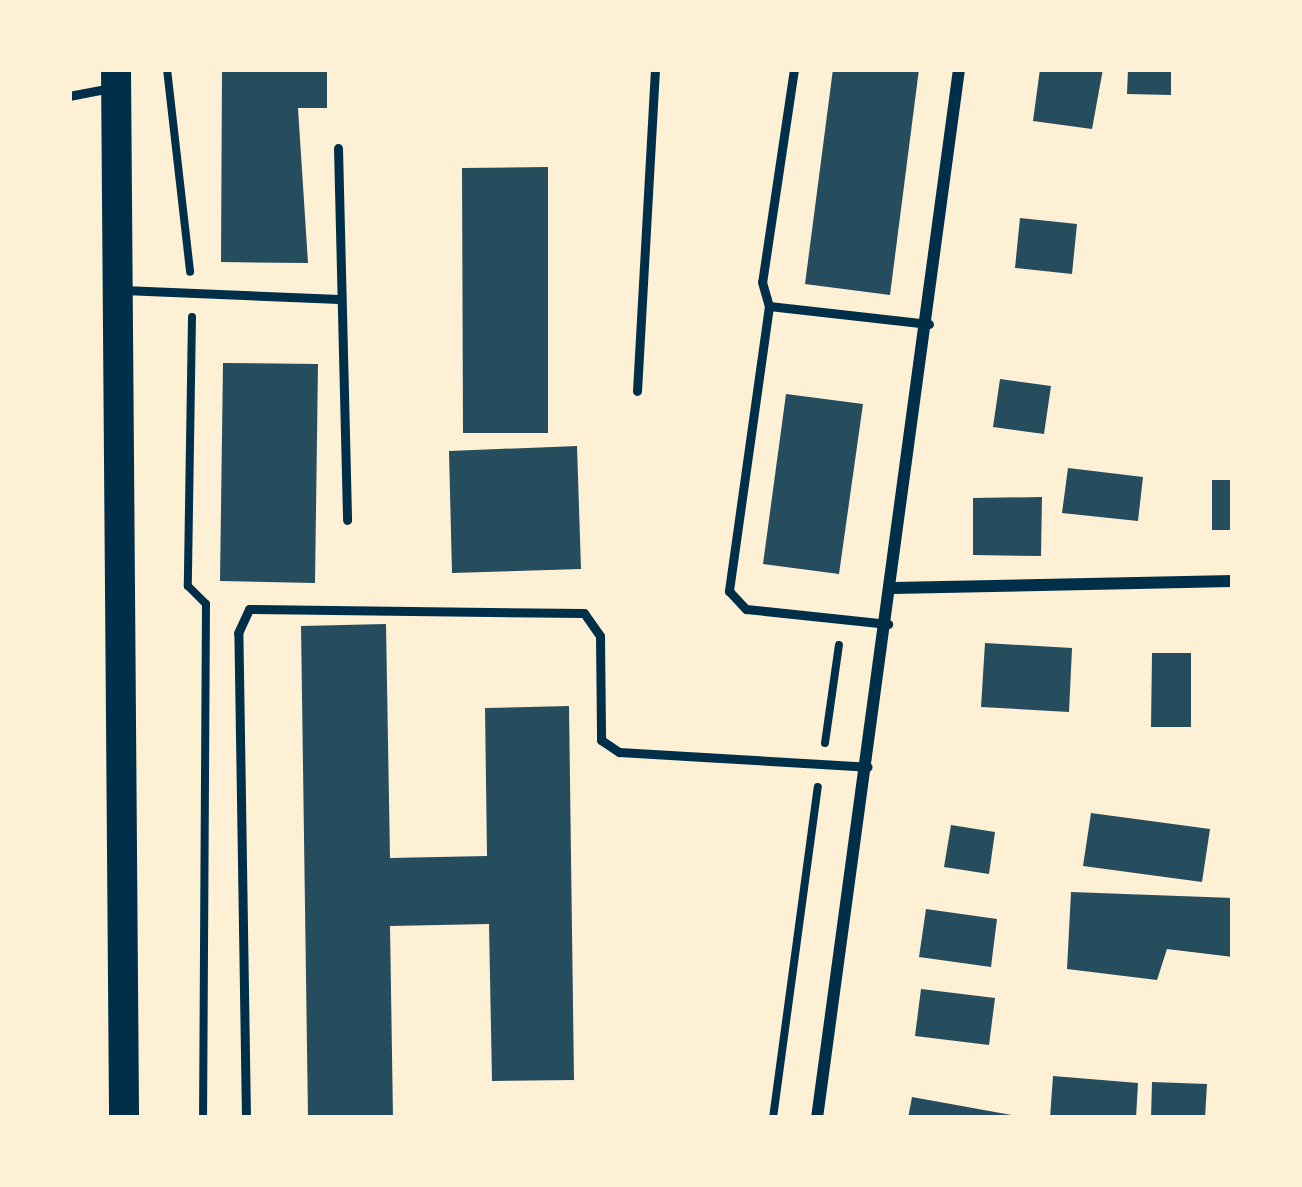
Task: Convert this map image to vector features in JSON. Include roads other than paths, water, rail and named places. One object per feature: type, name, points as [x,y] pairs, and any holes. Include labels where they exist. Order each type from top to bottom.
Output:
[{"type":"main road","points":[[116,78],[123,290],[124,1118]]},
{"type":"street","points":[[817,1118],[929,324],[959,69]]},
{"type":"street","points":[[893,587],[1233,580]]},
{"type":"lane","points":[[637,391],[655,69]]},
{"type":"lane","points":[[794,69],[761,282],[769,305],[729,591],[746,609],[888,624]]},
{"type":"lane","points":[[69,97],[116,78]]},
{"type":"lane","points":[[338,148],[347,520]]},
{"type":"lane","points":[[123,290],[339,299]]},
{"type":"lane","points":[[769,305],[929,324]]},
{"type":"lane","points":[[246,1118],[238,633],[249,609],[584,613],[600,636],[601,740],[619,752],[868,767]]}]
